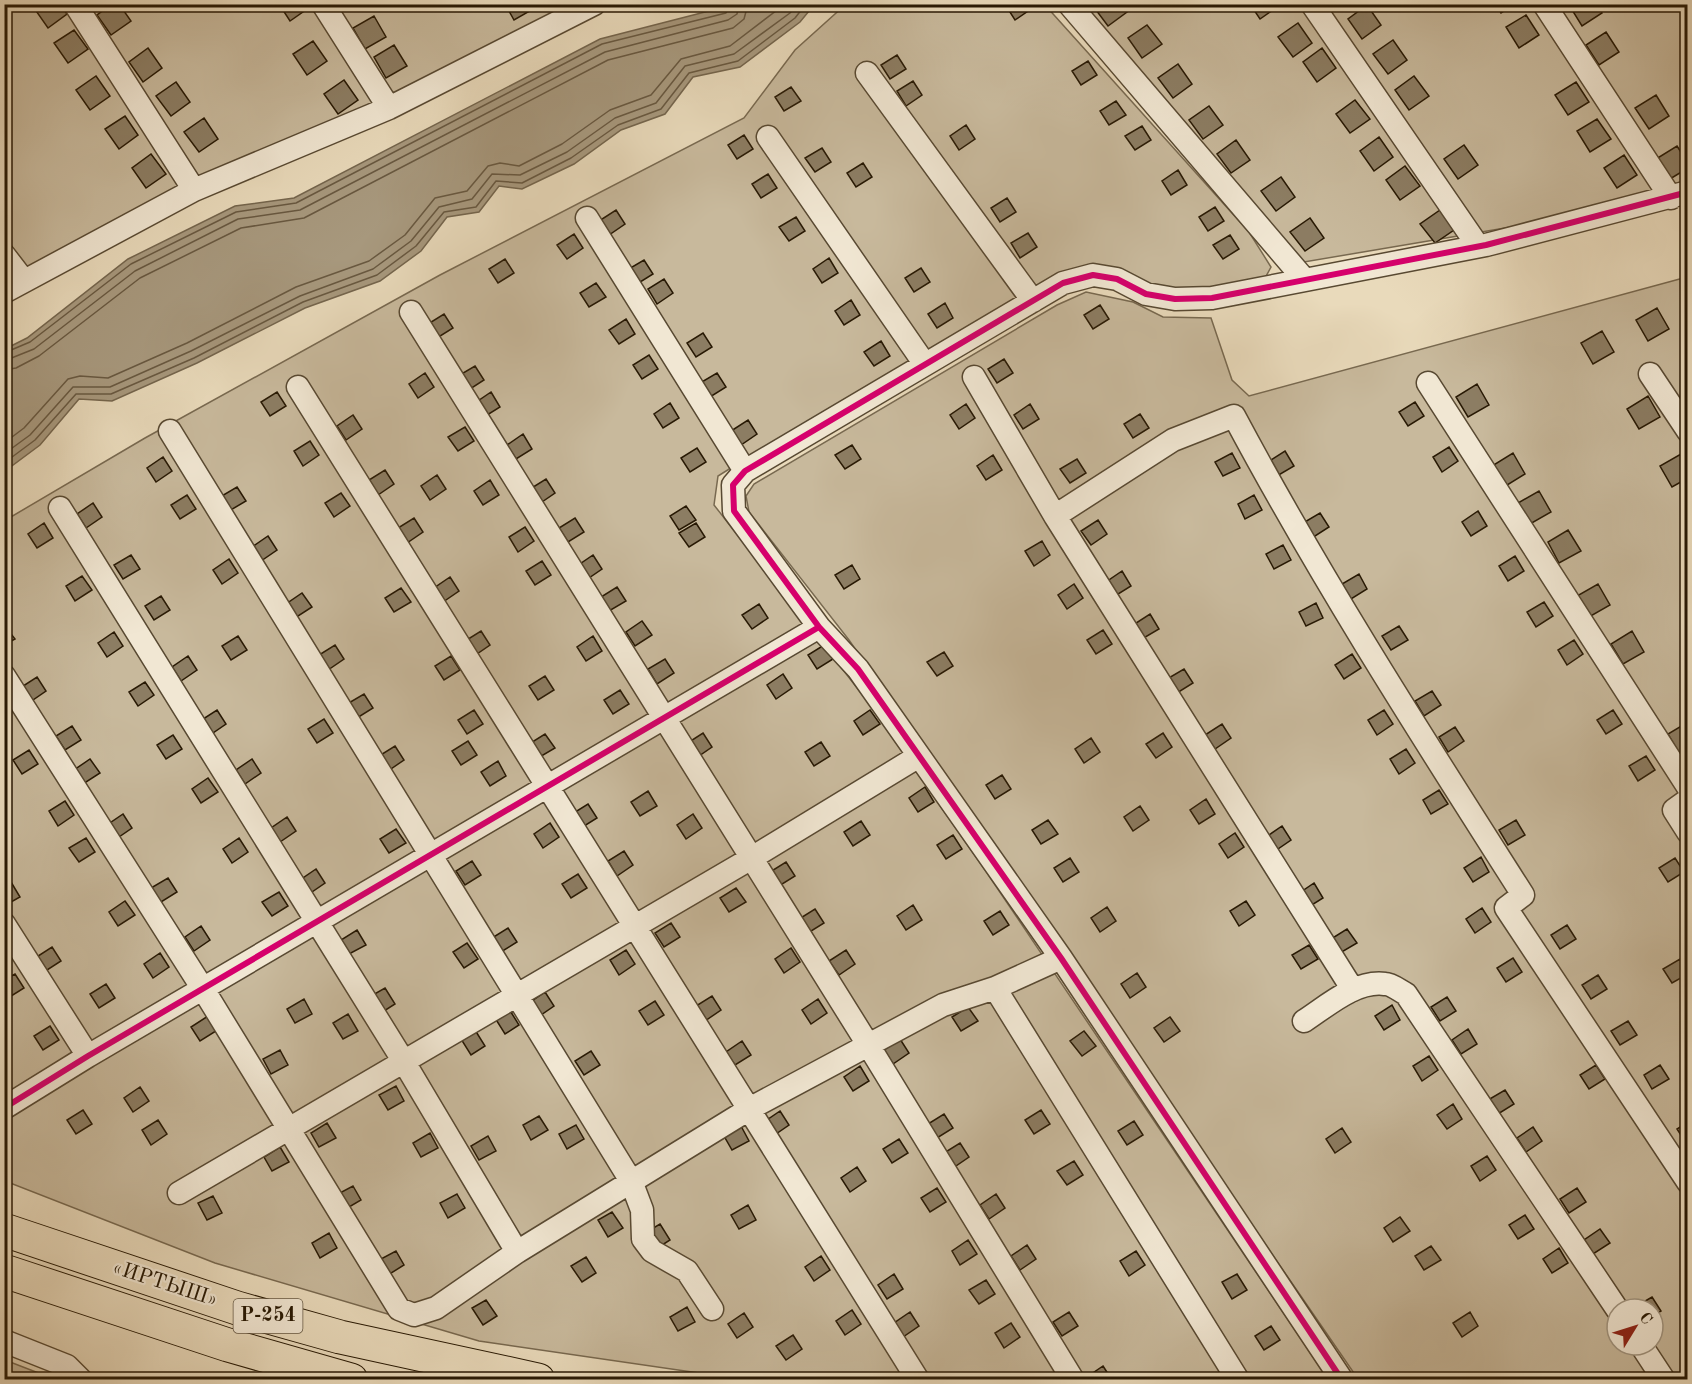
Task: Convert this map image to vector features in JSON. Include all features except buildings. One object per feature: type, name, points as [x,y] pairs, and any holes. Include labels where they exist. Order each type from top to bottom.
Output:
[{"type":"highway","name":"«ИРТЫШ»","points":[[4,1230],[227,1304],[340,1337],[538,1380]]},
{"type":"highway","name":"«ИРТЫШ»","points":[[4,1271],[228,1345],[351,1380]]},
{"type":"street","points":[[75,4],[194,190]]},
{"type":"street","points":[[323,4],[389,108]]},
{"type":"street","points":[[4,255],[14,287],[194,190],[389,108],[565,11],[594,4]]},
{"type":"street","points":[[1069,4],[1304,279]]},
{"type":"street","points":[[1311,4],[1478,246]]},
{"type":"street","points":[[1340,1377],[1061,958],[920,756],[858,669],[819,627],[734,512],[733,485],[744,471],[924,363],[1064,283],[1093,275],[1117,279],[1146,294],[1175,299],[1212,298],[1478,246],[1679,195],[1544,4]]},
{"type":"street","points":[[867,74],[1033,301]]},
{"type":"street","points":[[768,137],[924,363]]},
{"type":"street","points":[[587,218],[744,471]]},
{"type":"street","points":[[411,312],[750,859],[867,1043],[1073,1380]]},
{"type":"street","points":[[1650,374],[1688,431]]},
{"type":"street","points":[[974,377],[1055,516],[1353,990]]},
{"type":"street","points":[[1428,382],[1688,787]]},
{"type":"street","points":[[298,387],[549,786],[634,926],[751,1108],[918,1380]]},
{"type":"street","points":[[1055,516],[1173,440],[1234,416],[1284,510],[1364,645],[1523,896],[1506,908],[1688,1182]]},
{"type":"street","points":[[170,431],[433,855],[631,1181],[642,1210],[643,1239],[652,1251],[687,1271],[712,1309]]},
{"type":"street","points":[[60,508],[404,1062],[518,1252]]},
{"type":"street","points":[[4,1108],[88,1056],[819,627]]},
{"type":"street","points":[[4,676],[203,989],[399,1309],[414,1315],[436,1308],[518,1252],[631,1181],[751,1108],[867,1043],[943,1005],[995,988],[1061,958]]},
{"type":"street","points":[[179,1193],[750,859],[920,756]]},
{"type":"street","points":[[1688,800],[1674,810],[1688,832]]},
{"type":"street","points":[[4,924],[88,1056]]},
{"type":"street","points":[[1304,1021],[1353,990],[1368,985],[1386,984],[1406,994],[1609,1297]]},
{"type":"street","points":[[995,988],[1238,1380]]},
{"type":"street","points":[[4,1341],[67,1366],[81,1380]]},
{"type":"street","points":[[1649,1357],[1664,1380]]},
{"type":"shaded area","points":[[5,5],[579,5],[5,281]]},
{"type":"shaded area","points":[[845,5],[1045,5],[1249,232],[1271,267],[1265,278],[1184,293],[1156,290],[1110,267],[750,456],[718,476],[714,505],[865,698],[987,873],[1328,1379],[747,1380],[479,1341],[215,1263],[5,1181],[4,521],[145,438],[440,275],[744,118],[795,50]]},
{"type":"shaded area","points":[[1076,5],[1687,5],[1687,192],[1511,227],[1298,263]]},
{"type":"shaded area","points":[[1687,277],[1687,1379],[1358,1379],[849,640],[749,512],[746,496],[754,484],[1057,305],[1086,292],[1133,302],[1163,317],[1211,318],[1232,380],[1249,396]]},
{"type":"shaded area","points":[[5,1360],[54,1379],[5,1379]]},
{"type":"water","points":[[736,4],[814,5],[800,22],[740,67],[693,77],[665,114],[621,130],[574,164],[522,189],[499,186],[479,212],[447,217],[421,251],[380,281],[305,308],[197,363],[112,401],[79,399],[40,445],[5,471],[5,349],[27,338],[128,259],[235,206],[294,198],[600,39]]},
{"type":"cycle path","points":[[4,1108],[88,1056],[819,627],[734,511],[733,485],[745,471],[1063,283],[1093,275],[1117,279],[1146,294],[1175,299],[1212,298],[1486,245],[1688,192]]},
{"type":"cycle path","points":[[819,627],[858,669],[1061,958],[1340,1377]]}]
